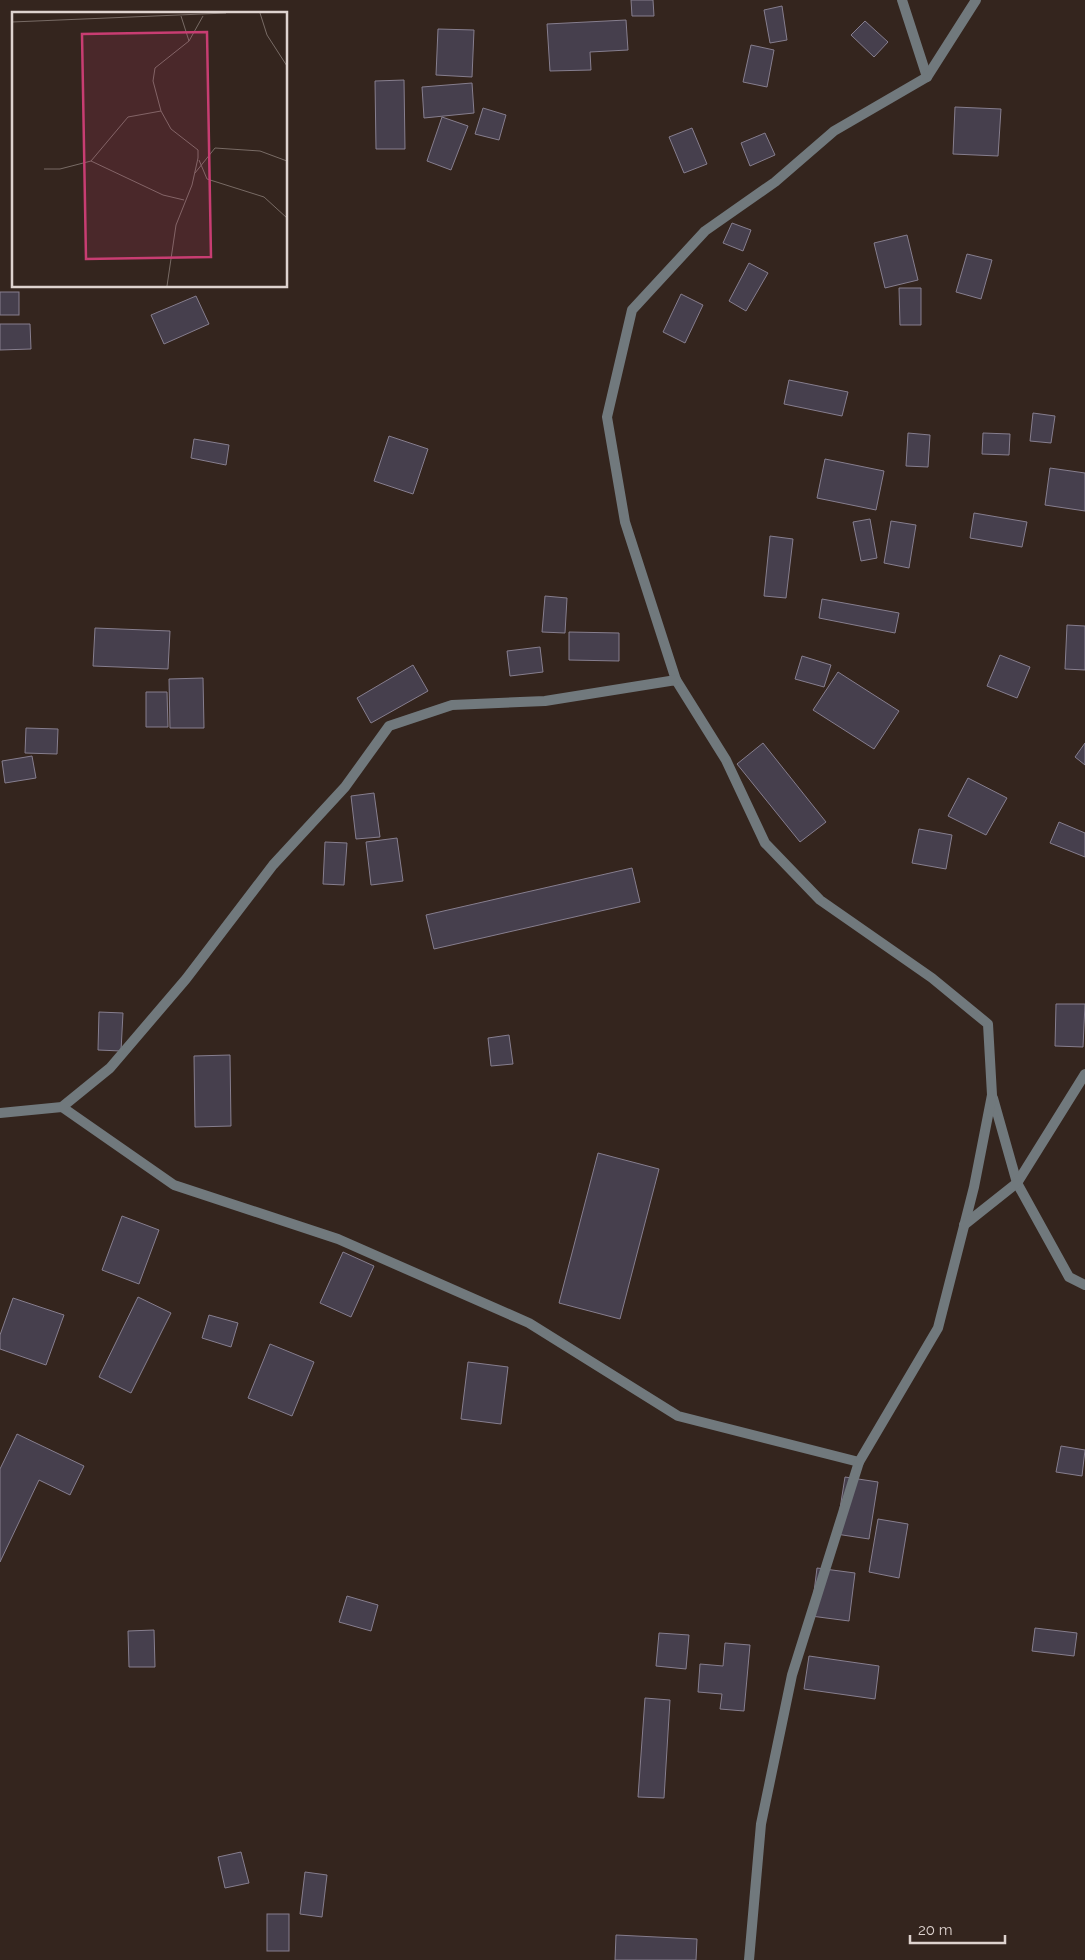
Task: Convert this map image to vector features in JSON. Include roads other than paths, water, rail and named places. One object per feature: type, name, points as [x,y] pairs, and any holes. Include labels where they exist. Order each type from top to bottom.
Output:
[{"type":"street","points":[[902,0],[927,77]]},
{"type":"street","points":[[976,0],[927,77],[834,131],[774,182],[705,231],[632,310],[608,417],[625,522],[676,680],[726,760],[765,843],[820,900],[932,978],[988,1024],[992,1095],[1017,1183],[1069,1277],[1085,1286]]},
{"type":"street","points":[[0,1113],[62,1107],[110,1068],[186,979],[273,865],[346,787],[389,726],[452,705],[545,701],[676,680]]},
{"type":"street","points":[[964,1225],[1017,1183],[1085,1074]]},
{"type":"street","points":[[749,1960],[761,1824],[792,1675],[858,1462],[938,1328],[974,1187],[992,1095]]},
{"type":"street","points":[[62,1107],[174,1185],[338,1239],[529,1323],[678,1416],[858,1462]]}]
